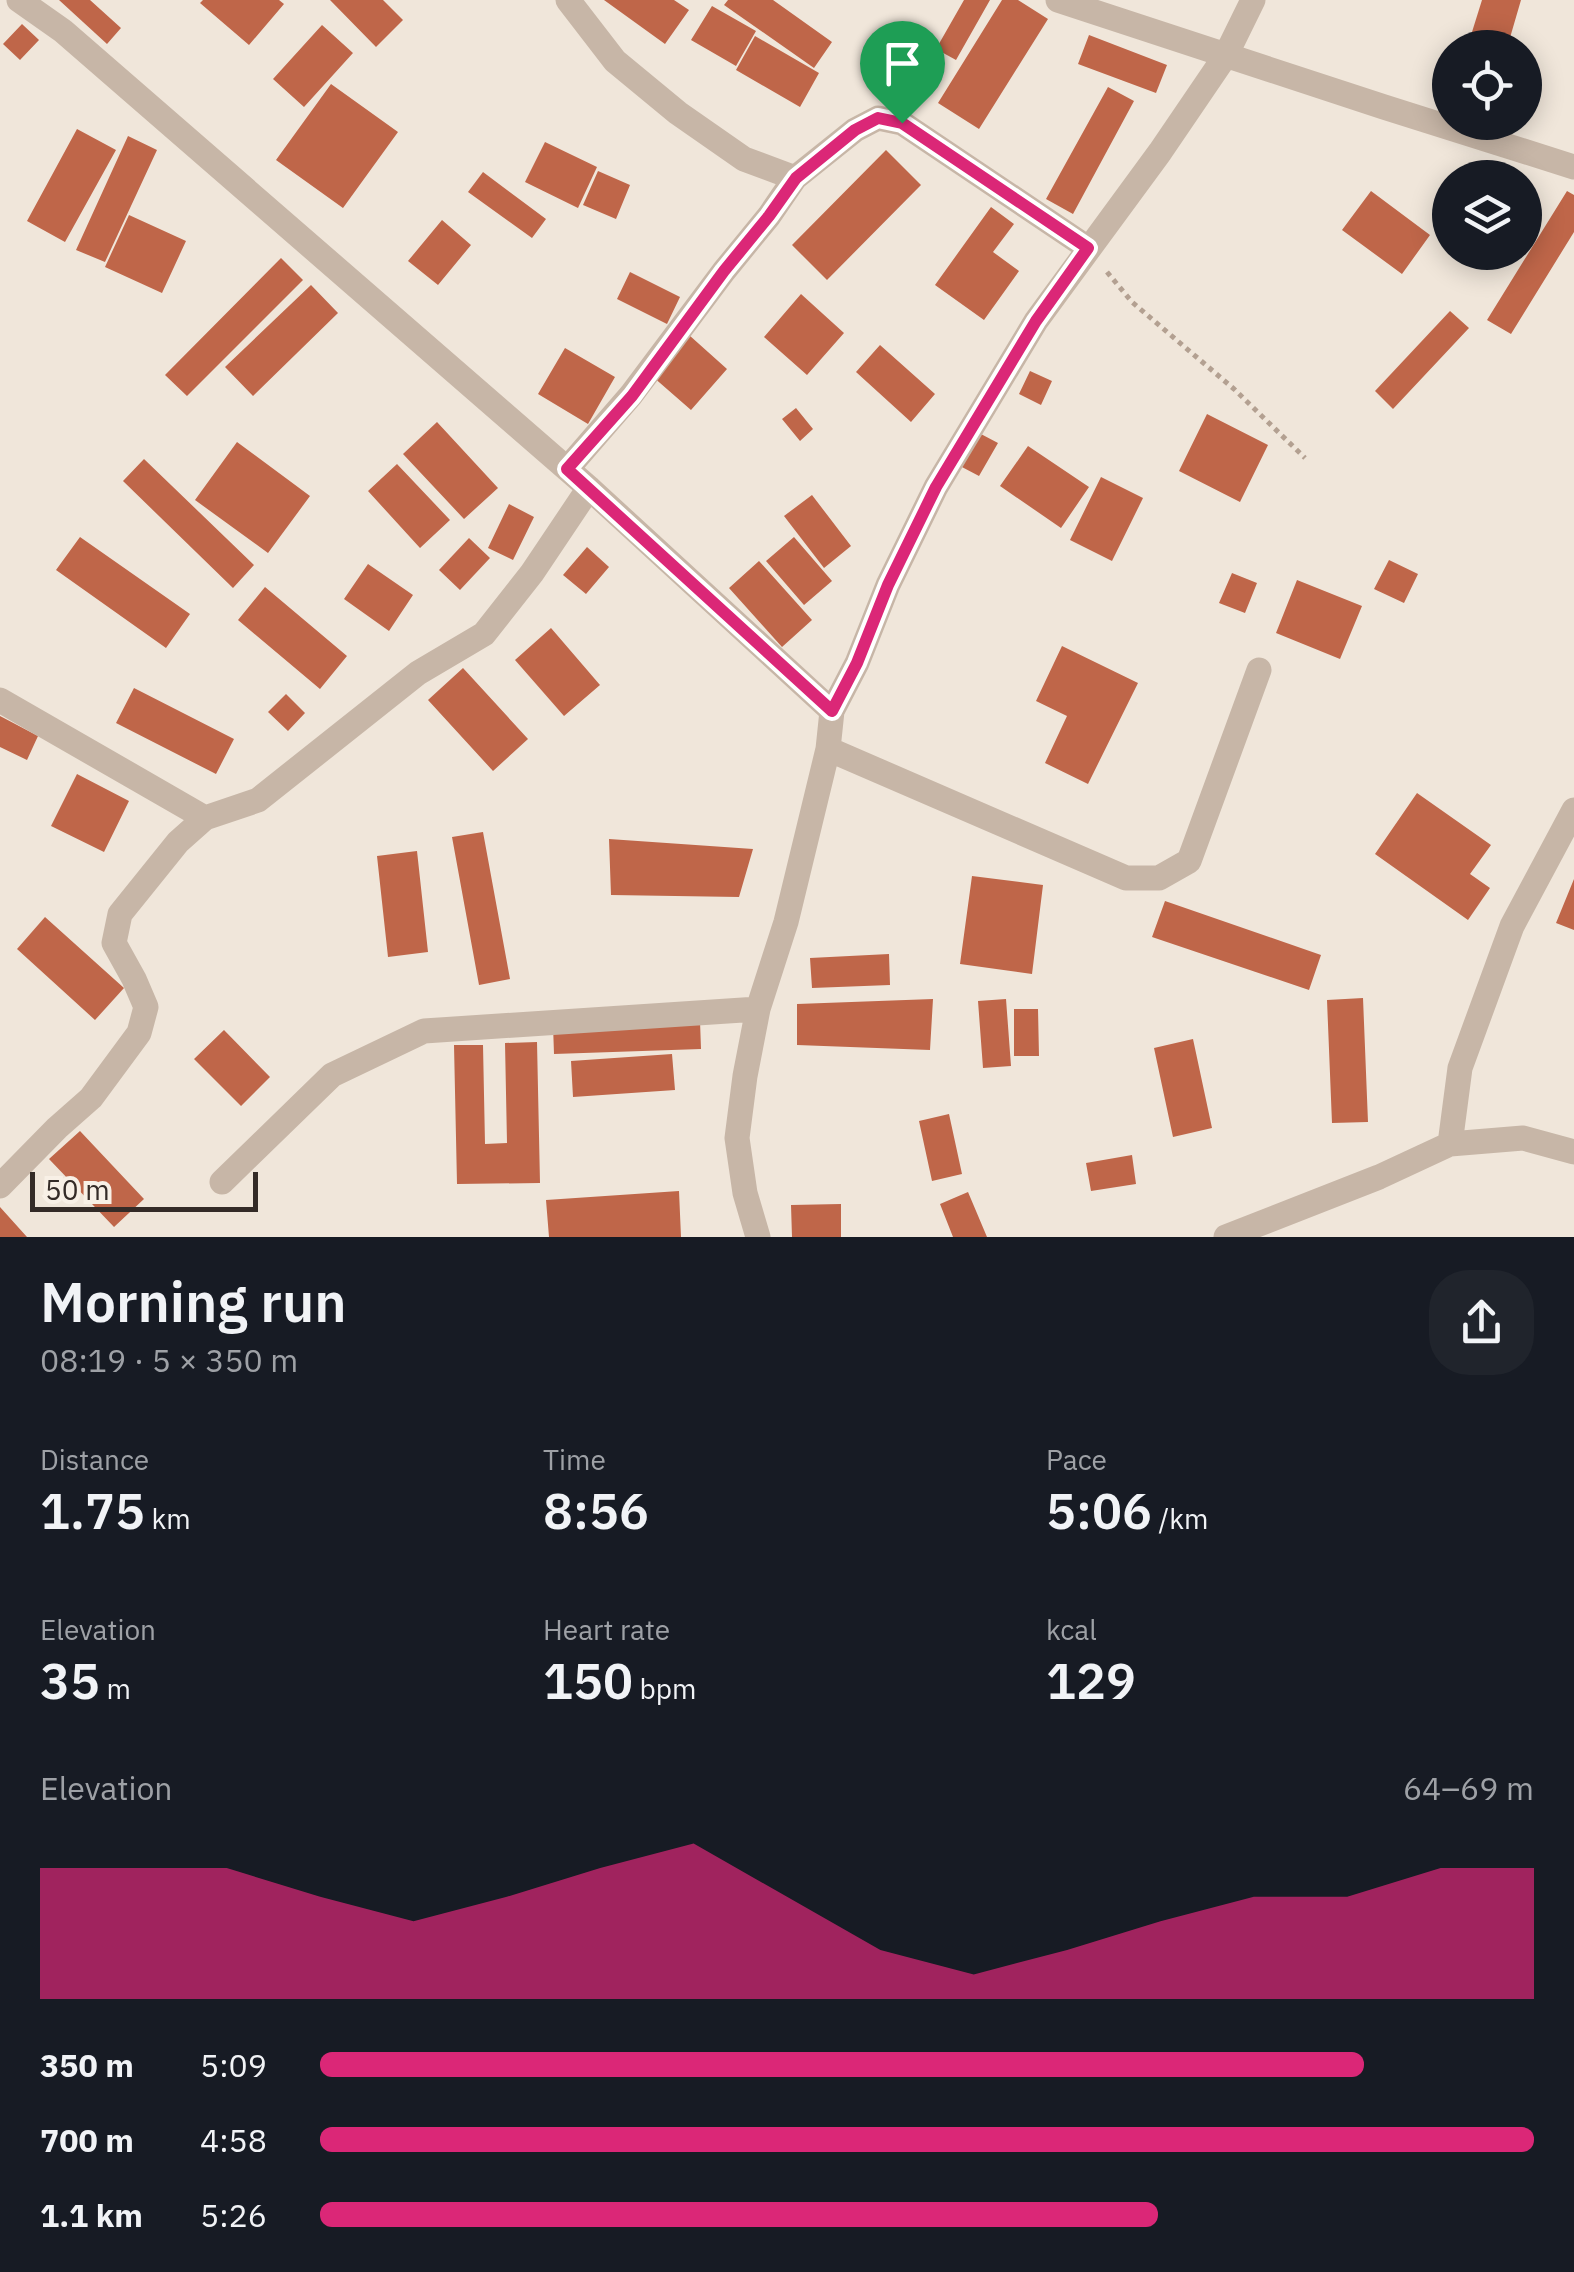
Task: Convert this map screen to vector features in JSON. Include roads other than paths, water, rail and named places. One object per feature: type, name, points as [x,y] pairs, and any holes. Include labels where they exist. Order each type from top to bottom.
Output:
[{"type":"street","points":[[19,0],[64,30],[589,488],[832,711]]},
{"type":"street","points":[[568,0],[616,61],[678,113],[744,159],[796,178]]},
{"type":"street","points":[[1058,0],[1574,167]]},
{"type":"street","points":[[758,1237],[737,1138],[744,1076],[758,1009],[786,922],[828,749],[832,711],[936,487],[1036,321],[1226,55],[1253,0]]},
{"type":"street","points":[[567,469],[632,396],[796,178],[855,130],[878,118],[902,123],[1088,248]]},
{"type":"street","points":[[0,1186],[91,1098],[139,1033],[146,1007],[114,943],[120,914],[178,842],[205,818],[258,800],[418,673],[484,634],[532,573],[589,488]]},
{"type":"street","points":[[828,749],[1126,878],[1160,878],[1189,862],[1259,670]]},
{"type":"street","points":[[0,700],[205,818]]},
{"type":"street","points":[[1450,1144],[1460,1068],[1512,926],[1574,810]]},
{"type":"street","points":[[222,1182],[332,1075],[424,1031],[758,1009]]},
{"type":"street","points":[[1226,1237],[1379,1177],[1450,1144],[1523,1138],[1574,1152]]}]
